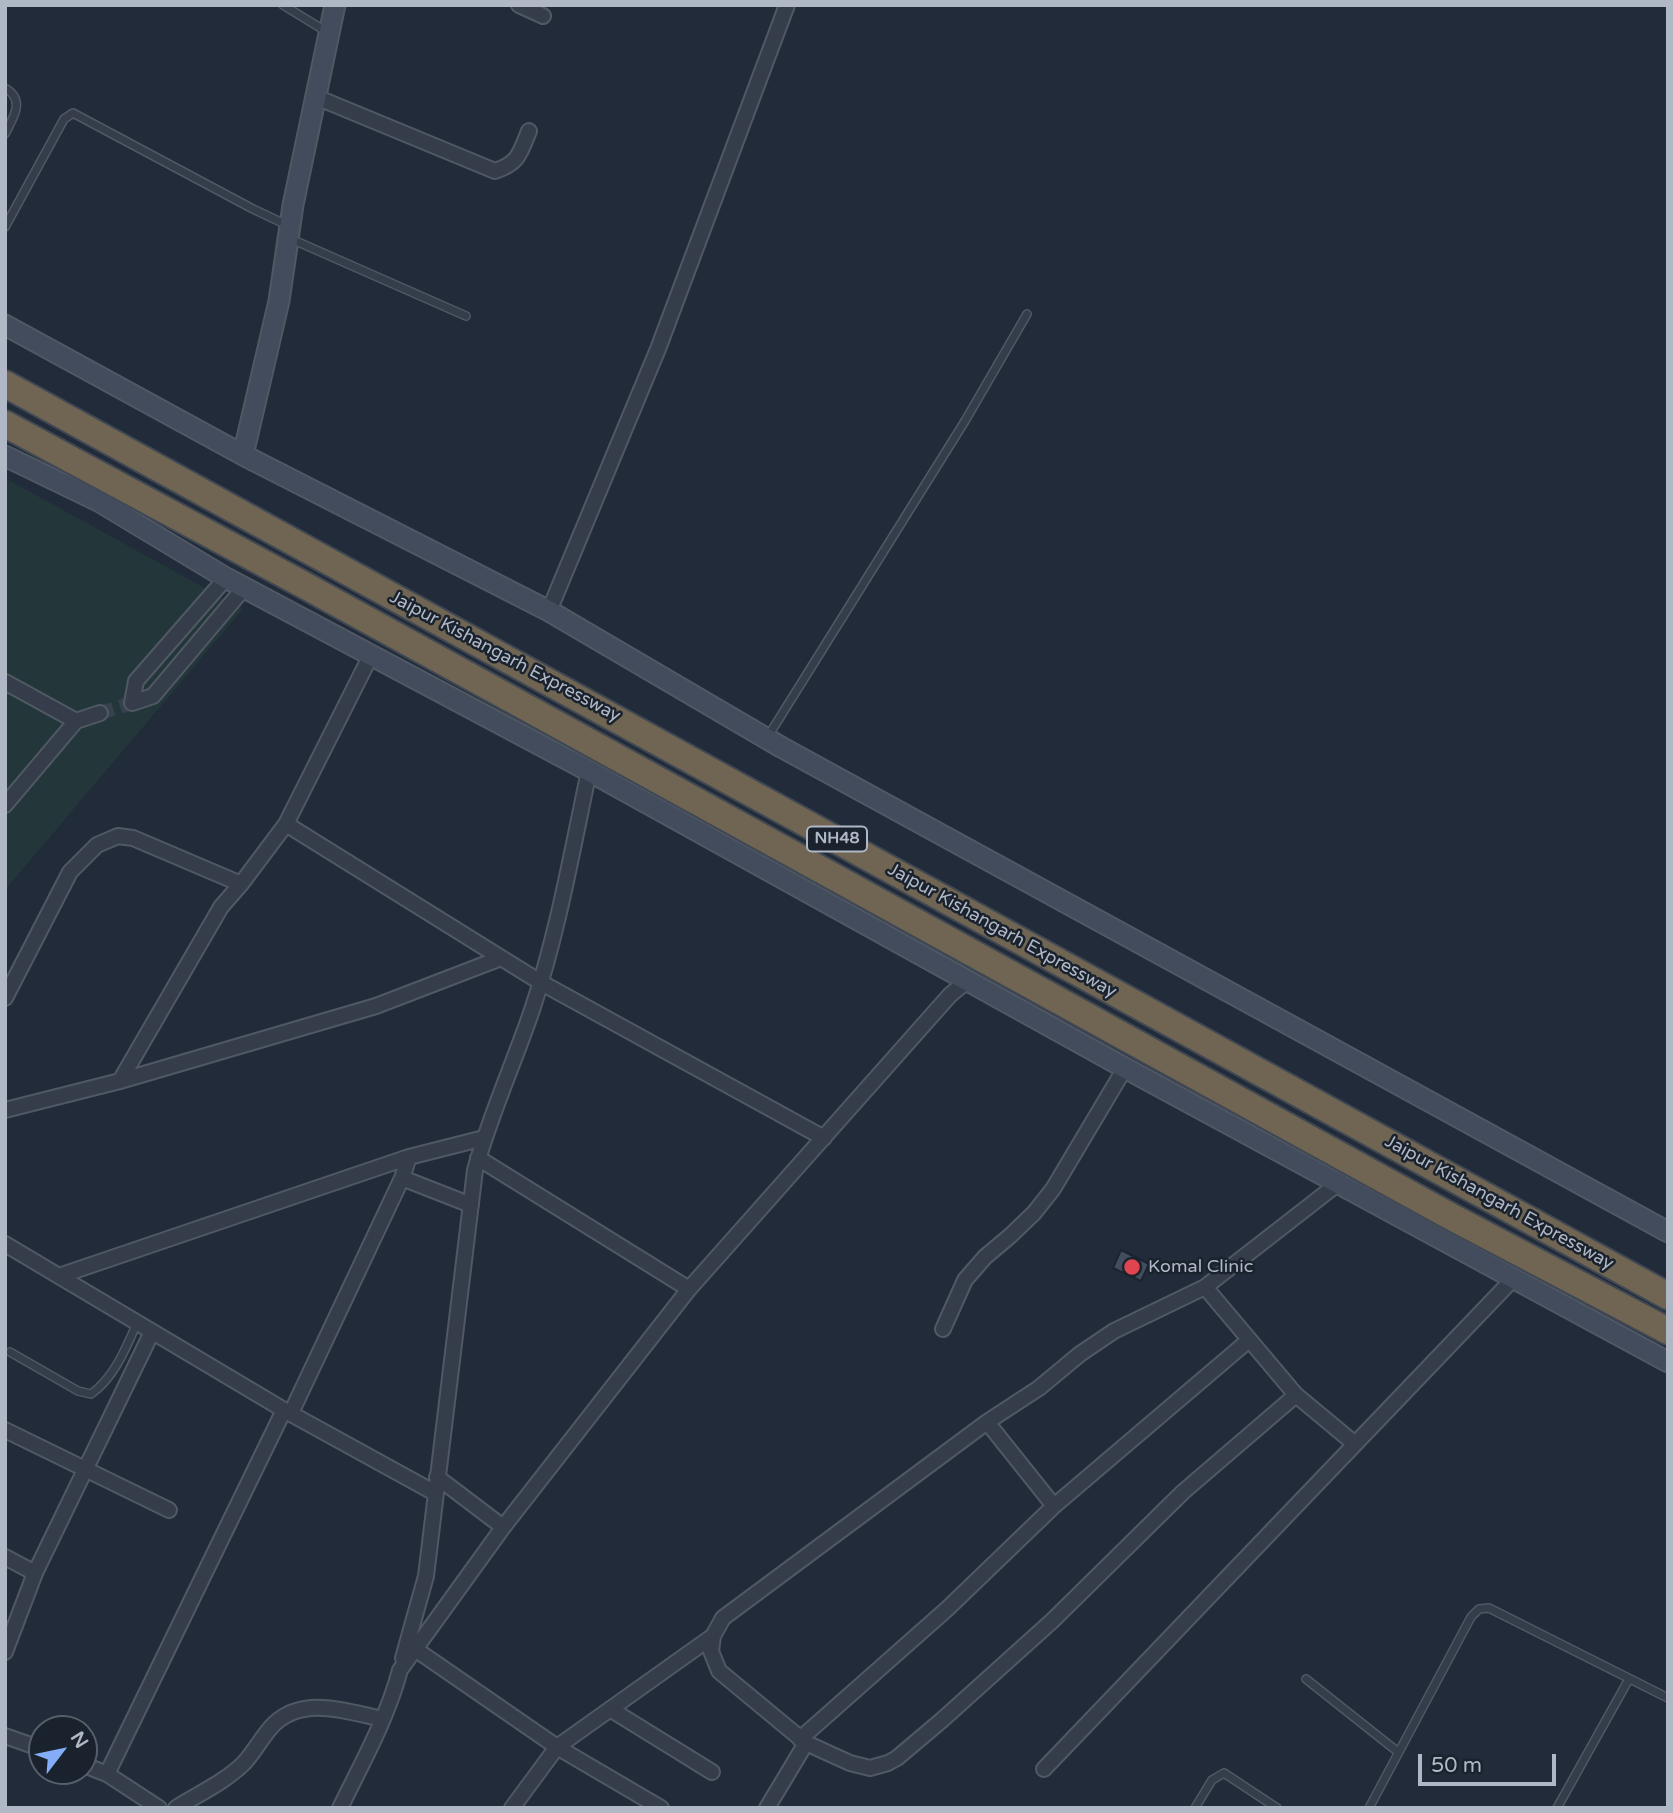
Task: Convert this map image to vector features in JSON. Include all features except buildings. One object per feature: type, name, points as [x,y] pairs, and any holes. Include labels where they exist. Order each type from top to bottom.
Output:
[{"type":"highway","name":"Jaipur Kishangarh Expressway","points":[[5,384],[1668,1296]]},
{"type":"highway","name":"Jaipur Kishangarh Expressway","points":[[5,424],[304,585],[1448,1215],[1668,1331]]},
{"type":"street","points":[[243,455],[279,301],[289,232],[335,5]]},
{"type":"street","points":[[519,5],[543,16]]},
{"type":"street","points":[[549,611],[658,349],[787,5]]},
{"type":"street","points":[[316,97],[495,171],[518,158],[529,131]]},
{"type":"street","points":[[5,326],[243,455],[549,611],[766,738],[1668,1232]]},
{"type":"street","points":[[5,456],[100,502],[244,589],[589,771],[1125,1068],[1340,1182],[1668,1362]]},
{"type":"street","points":[[226,578],[136,681],[132,703],[153,696],[244,589]]},
{"type":"street","points":[[120,1081],[221,907],[285,824],[371,655]]},
{"type":"street","points":[[5,682],[76,721]]},
{"type":"street","points":[[5,805],[76,721],[100,713]]},
{"type":"street","points":[[340,1808],[393,1697],[426,1576],[478,1158],[540,982],[589,771]]},
{"type":"street","points":[[285,824],[540,982],[824,1138]]},
{"type":"street","points":[[5,998],[70,872],[97,845],[118,836],[134,838],[241,884]]},
{"type":"street","points":[[5,1110],[120,1081],[376,1006],[501,958]]},
{"type":"street","points":[[400,1670],[503,1527],[689,1289],[950,995],[967,981]]},
{"type":"street","points":[[943,1329],[965,1280],[985,1257],[1034,1213],[1053,1189],[1125,1068]]},
{"type":"street","points":[[59,1276],[409,1157],[484,1138]]},
{"type":"street","points":[[107,1773],[402,1178],[409,1157]]},
{"type":"street","points":[[478,1158],[689,1289]]},
{"type":"street","points":[[402,1178],[471,1205]]},
{"type":"street","points":[[1296,1395],[1183,1492],[1052,1621],[897,1758],[870,1768],[850,1763],[803,1741],[719,1671],[711,1651],[713,1636],[723,1618],[988,1422],[1040,1388],[1080,1354],[1114,1331],[1205,1287],[1340,1182]]},
{"type":"street","points":[[5,1244],[287,1412],[435,1493]]},
{"type":"street","points":[[1044,1769],[1515,1277]]},
{"type":"street","points":[[1205,1287],[1296,1395],[1355,1444]]},
{"type":"street","points":[[5,1652],[35,1573],[152,1332]]},
{"type":"street","points":[[766,1808],[803,1741],[1054,1506],[1249,1340]]},
{"type":"street","points":[[988,1422],[1054,1506]]},
{"type":"street","points":[[5,1430],[169,1510]]},
{"type":"street","points":[[437,1477],[503,1527]]},
{"type":"street","points":[[5,1558],[35,1573]]},
{"type":"street","points":[[512,1808],[557,1747],[713,1636]]},
{"type":"street","points":[[415,1649],[644,1804],[661,1808]]},
{"type":"street","points":[[176,1808],[244,1763],[275,1723],[295,1712],[321,1706],[383,1719]]},
{"type":"street","points":[[610,1709],[712,1772]]},
{"type":"street","points":[[5,1735],[28,1744]]},
{"type":"street","points":[[98,1770],[107,1773],[159,1808]]},
{"type":"lane","points":[[283,5],[330,33]]},
{"type":"lane","points":[[5,88],[13,93],[17,100],[17,111],[5,134]]},
{"type":"lane","points":[[5,227],[64,119],[73,113],[253,209],[289,232],[466,316]]},
{"type":"lane","points":[[766,738],[965,421],[1027,314]]},
{"type":"lane","points":[[10,1352],[78,1391],[91,1394],[102,1387],[110,1376],[137,1323]]},
{"type":"lane","points":[[1369,1808],[1471,1617],[1479,1609],[1489,1608],[1668,1698]]},
{"type":"lane","points":[[1306,1679],[1398,1752]]},
{"type":"lane","points":[[1557,1808],[1629,1679]]},
{"type":"lane","points":[[1195,1808],[1212,1780],[1224,1773],[1278,1808]]},
{"type":"green space","points":[[5,478],[243,609],[5,890]]},
{"type":"tunnel","points":[[100,713],[132,703]]},
{"type":"place","name":"Komal Clinic","points":[[1132,1267]]}]
